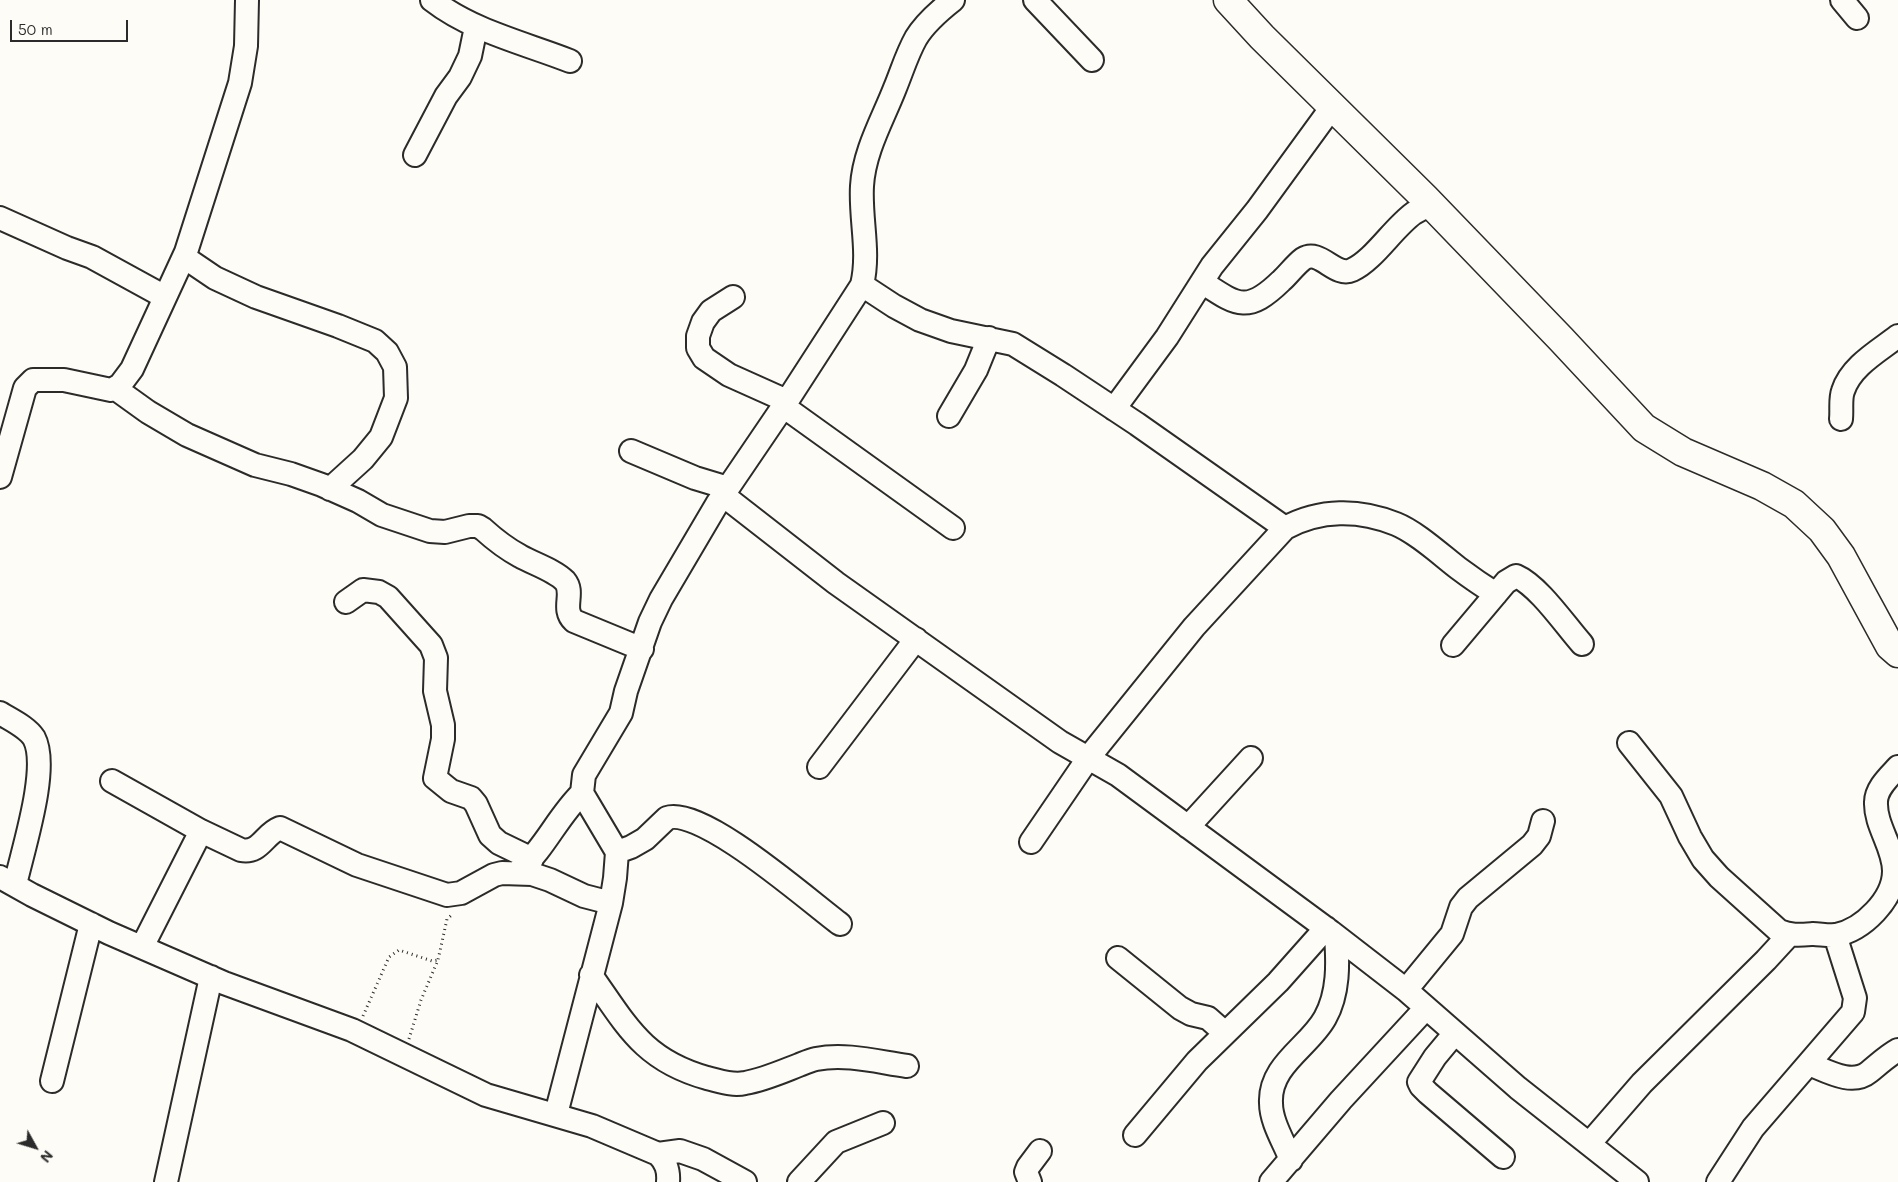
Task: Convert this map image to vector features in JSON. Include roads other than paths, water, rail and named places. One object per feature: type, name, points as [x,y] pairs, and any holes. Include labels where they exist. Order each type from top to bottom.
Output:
[{"type":"main road","points":[[1228,0],[1262,37],[1562,339],[1644,428],[1683,452],[1762,486],[1794,504],[1822,530],[1841,556],[1890,646],[1898,653]]},
{"type":"street","points":[[0,477],[25,388],[33,380],[64,380],[111,390],[120,385],[132,369],[184,258],[240,83],[246,46],[247,0]]},
{"type":"street","points":[[432,0],[476,27],[570,61]]},
{"type":"street","points":[[1035,0],[1092,60]]},
{"type":"street","points":[[1842,0],[1857,18]]},
{"type":"street","points":[[556,1114],[611,903],[615,878],[616,852],[582,793],[584,776],[621,713],[626,691],[650,622],[661,599],[725,491],[862,285],[866,252],[861,198],[865,164],[916,38],[940,3]]},
{"type":"street","points":[[415,155],[446,96],[460,77],[470,56],[476,27]]},
{"type":"street","points":[[1114,409],[1167,337],[1212,266],[1257,210],[1332,107]]},
{"type":"street","points":[[1202,282],[1229,300],[1239,304],[1249,303],[1280,283],[1303,259],[1313,257],[1340,271],[1350,271],[1361,264],[1414,214],[1430,205]]},
{"type":"street","points":[[0,218],[92,257],[165,297]]},
{"type":"street","points":[[184,258],[215,278],[256,297],[374,341],[387,352],[395,367],[396,398],[381,437],[364,459],[330,489]]},
{"type":"street","points":[[862,285],[920,320],[951,332],[1013,344],[1063,374],[1285,528]]},
{"type":"street","points":[[733,297],[711,311],[703,322],[698,336],[698,348],[704,358],[729,375],[785,403],[953,528]]},
{"type":"street","points":[[1842,418],[1842,393],[1846,384],[1858,368],[1898,336]]},
{"type":"street","points":[[948,416],[976,370],[989,338]]},
{"type":"street","points":[[116,388],[148,412],[187,435],[255,465],[291,474],[330,489],[358,501],[382,515],[430,531],[445,532],[469,526],[478,526],[519,556],[560,577],[566,583],[569,590],[567,611],[569,617],[574,621],[642,649]]},
{"type":"street","points":[[631,451],[725,491],[829,577],[916,640],[1060,742],[1118,775],[1331,932],[1406,990],[1518,1088],[1636,1182]]},
{"type":"street","points":[[1031,842],[1089,757],[1194,626],[1285,528],[1300,520],[1320,514],[1345,512],[1397,524],[1496,594]]},
{"type":"street","points":[[1453,645],[1506,582],[1516,576],[1525,580],[1582,644]]},
{"type":"street","points":[[346,602],[363,590],[379,592],[388,597],[431,645],[436,658],[435,691],[443,725],[443,739],[435,778],[451,791],[471,798],[476,804],[490,835],[532,874],[584,896],[611,903]]},
{"type":"street","points":[[819,767],[916,640]]},
{"type":"street","points":[[0,713],[21,725],[34,738],[38,753],[38,786],[7,881],[142,948],[211,977],[352,1030],[486,1095],[592,1126],[658,1154],[664,1160],[669,1173],[668,1182]]},
{"type":"street","points":[[1629,742],[1671,796],[1690,837],[1703,859],[1719,878],[1779,931],[1789,935],[1834,935],[1847,931],[1866,920],[1876,910],[1891,888],[1894,880],[1894,858],[1878,817],[1876,802],[1878,792],[1898,767]]},
{"type":"street","points":[[1188,827],[1250,758]]},
{"type":"street","points":[[112,781],[201,831],[241,850],[248,852],[256,849],[267,836],[280,828],[357,865],[447,895],[461,893],[494,874],[524,866],[564,812],[582,793]]},
{"type":"street","points":[[616,852],[645,840],[667,818],[684,818],[702,825],[756,858],[840,924]]},
{"type":"street","points":[[1406,990],[1452,934],[1461,907],[1468,898],[1532,846],[1539,836],[1543,822]]},
{"type":"street","points":[[142,948],[201,831]]},
{"type":"street","points":[[52,1082],[92,924]]},
{"type":"street","points":[[1135,1135],[1197,1061],[1331,932]]},
{"type":"street","points":[[1291,1160],[1273,1117],[1270,1104],[1271,1092],[1274,1080],[1286,1063],[1324,1020],[1332,1004],[1336,978],[1331,932]]},
{"type":"street","points":[[1589,1144],[1642,1083],[1789,935]]},
{"type":"street","points":[[1718,1182],[1753,1128],[1853,1012],[1855,998],[1834,935]]},
{"type":"street","points":[[1118,958],[1180,1008],[1191,1014],[1208,1018],[1225,1033]]},
{"type":"street","points":[[591,975],[626,1026],[640,1042],[658,1056],[699,1076],[728,1084],[744,1084],[816,1059],[848,1057],[907,1066]]},
{"type":"street","points":[[166,1182],[211,977]]},
{"type":"street","points":[[1271,1182],[1341,1100],[1426,1008]]},
{"type":"street","points":[[1455,1033],[1419,1082],[1421,1086],[1503,1157]]},
{"type":"street","points":[[1809,1064],[1841,1076],[1858,1077],[1868,1073],[1881,1060],[1898,1050]]},
{"type":"street","points":[[799,1182],[836,1142],[883,1123]]},
{"type":"street","points":[[658,1154],[680,1151],[703,1159],[744,1182]]},
{"type":"street","points":[[1030,1182],[1026,1172],[1040,1151]]}]
